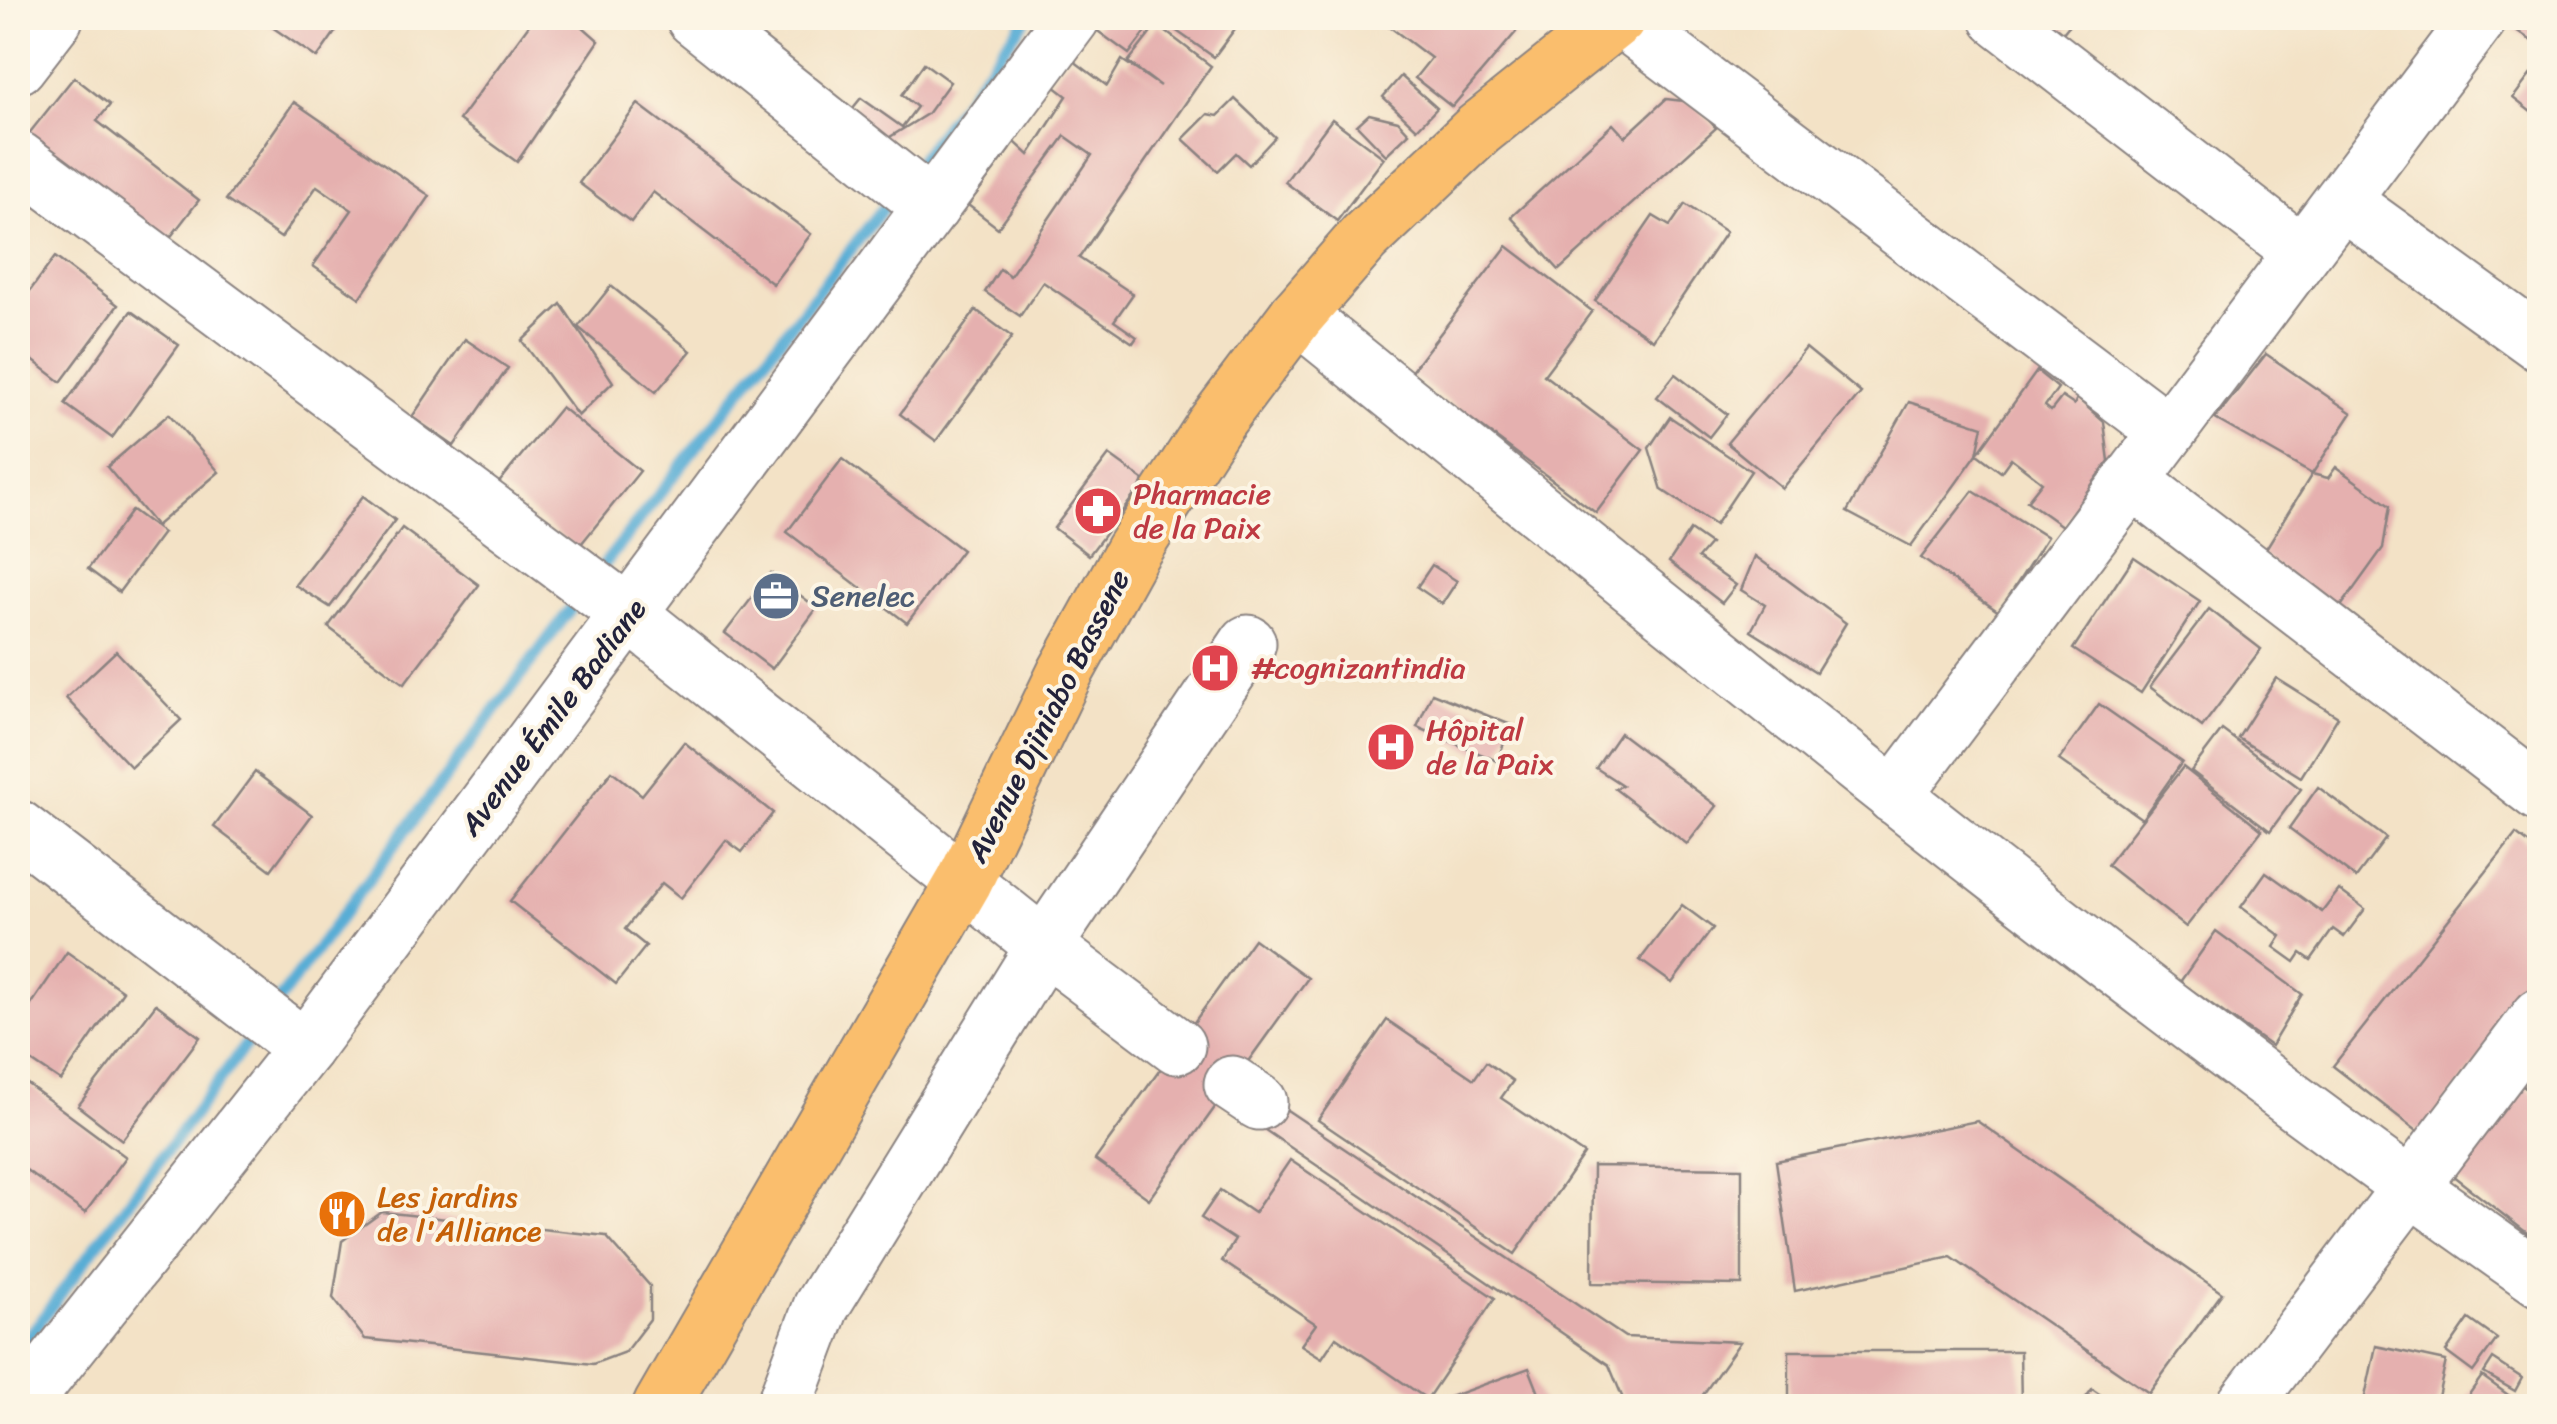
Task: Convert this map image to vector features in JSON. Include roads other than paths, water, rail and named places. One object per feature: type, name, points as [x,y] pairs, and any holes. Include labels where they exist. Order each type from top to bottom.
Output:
[{"type":"main road","name":"Avenue Djiniabo Bassene","points":[[661,1406],[964,882],[1065,673],[1132,552],[1214,424],[1297,316],[1364,238],[1423,180],[1619,18]]},
{"type":"street","points":[[18,66],[55,18]]},
{"type":"street","points":[[694,18],[932,208]]},
{"type":"street","name":"Avenue Émile Badiane","points":[[21,1406],[305,1048],[1072,18]]},
{"type":"street","points":[[1619,18],[2167,431]]},
{"type":"street","points":[[1998,18],[2302,254]]},
{"type":"street","points":[[1894,796],[2479,18]]},
{"type":"street","points":[[18,159],[629,614],[1044,946],[1178,1046]]},
{"type":"street","points":[[2342,202],[2540,344]]},
{"type":"street","points":[[1297,316],[1894,796],[2411,1189],[2540,1279]]},
{"type":"street","points":[[2131,480],[2535,780]]},
{"type":"street","points":[[784,1406],[821,1308],[1044,946],[1248,643]]},
{"type":"street","points":[[18,828],[305,1048]]},
{"type":"street","points":[[2244,1406],[2540,1016]]},
{"type":"waterway","points":[[910,173],[1026,18]]},
{"type":"waterway","points":[[596,575],[895,193]]},
{"type":"waterway","points":[[273,1008],[581,595]]},
{"type":"waterway","points":[[18,1351],[258,1028]]},
{"type":"place","name":"Pharmacie de la Paix","points":[[1098,511]]},
{"type":"place","name":"Senelec","points":[[776,596]]},
{"type":"place","name":"#cognizantindia","points":[[1215,668]]},
{"type":"place","name":"Hôpital de la Paix","points":[[1391,747]]},
{"type":"place","name":"Les jardins de l'Alliance","points":[[342,1214]]}]
